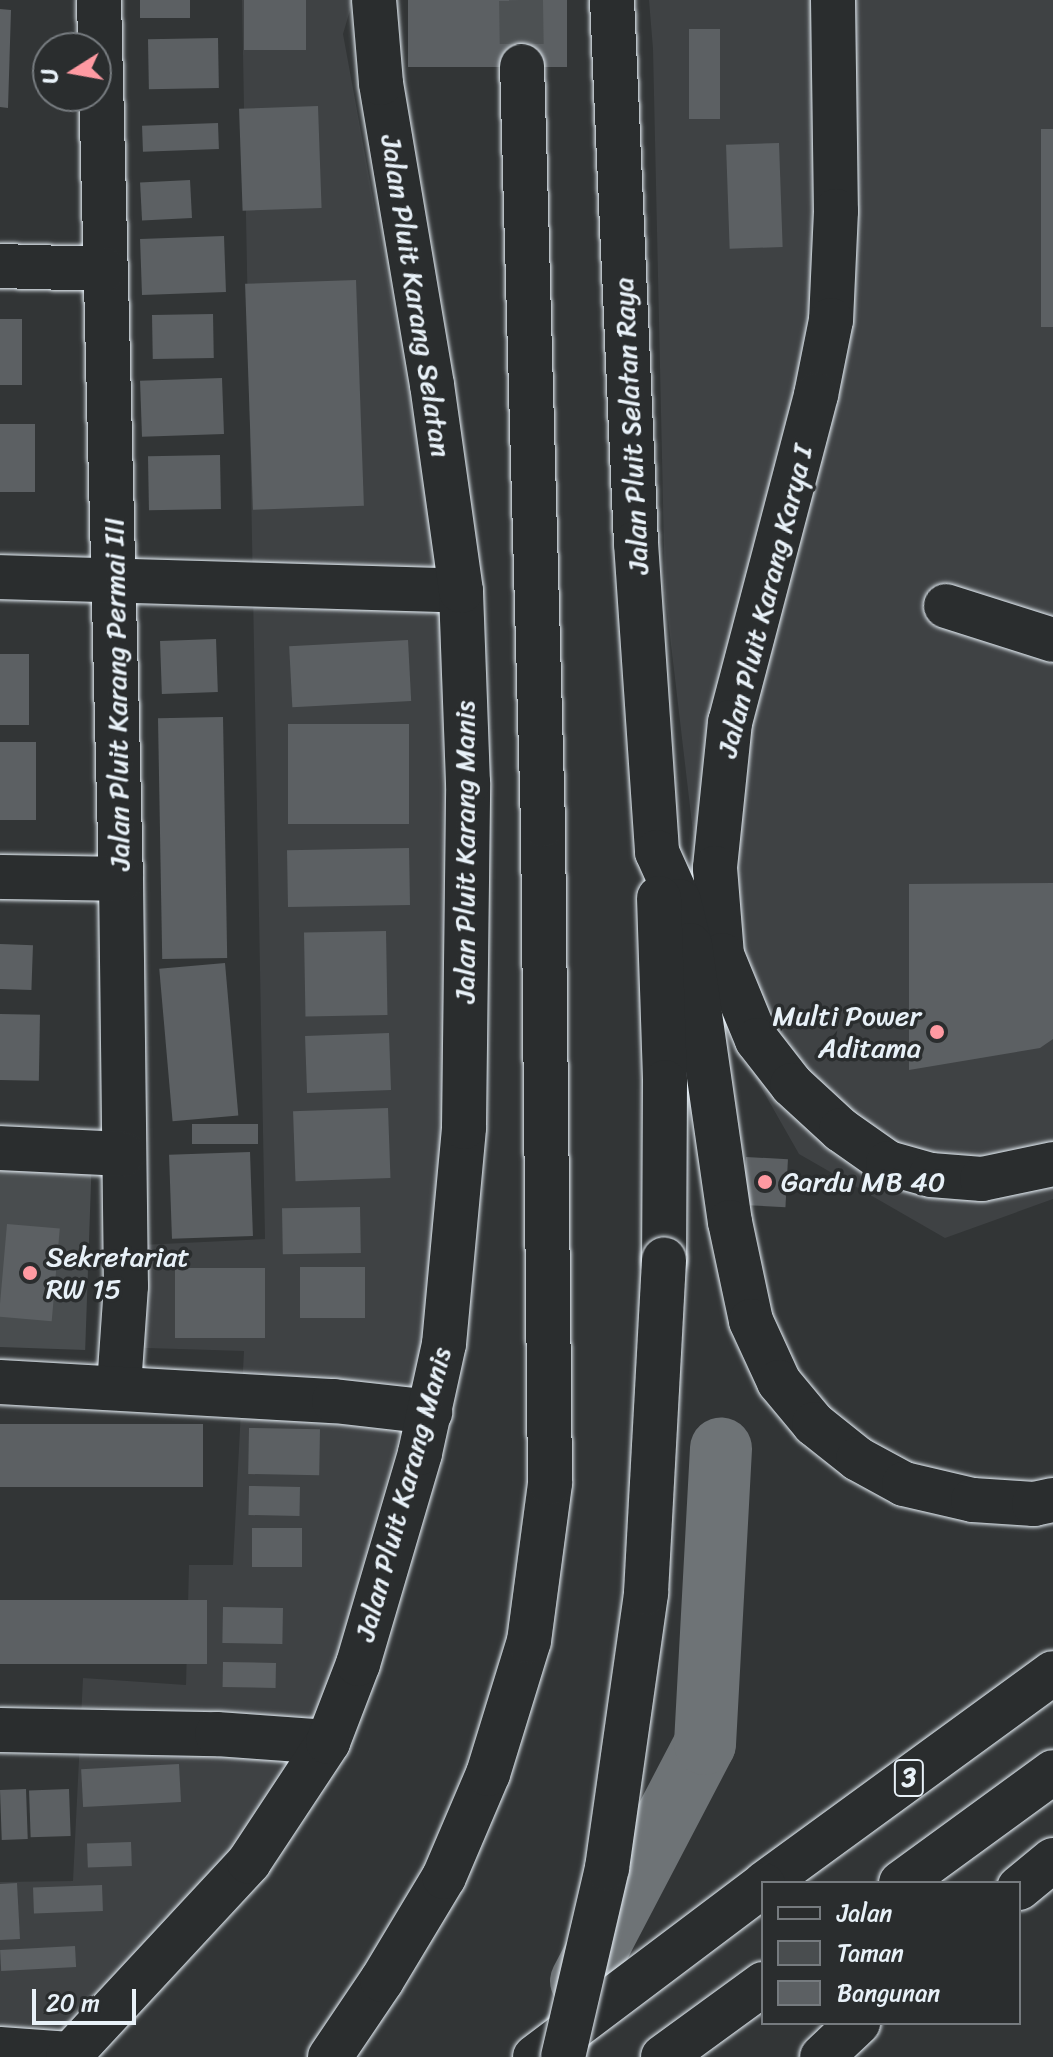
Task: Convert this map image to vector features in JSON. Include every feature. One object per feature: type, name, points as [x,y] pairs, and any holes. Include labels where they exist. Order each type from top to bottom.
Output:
[{"type":"main road","name":"Jalan Pluit Karang Permai III","points":[[99,0],[121,879],[126,1286],[119,1387]]},
{"type":"main road","name":"Jalan Pluit Karang Selatan","points":[[374,0],[384,98],[432,385],[461,591]]},
{"type":"main road","name":"Jalan Pluit Selatan Raya","points":[[563,2057],[607,1868],[646,1593],[664,1259],[665,1082],[657,852],[636,543],[612,0]]},
{"type":"main road","name":"Jalan Pluit Karang Karya I","points":[[833,0],[836,211],[831,320],[816,395],[730,722],[715,868],[722,955],[757,1040],[792,1085],[841,1130],[888,1163],[931,1175],[982,1179],[1053,1164]]},
{"type":"main road","points":[[330,2057],[382,1980],[444,1877],[488,1774],[529,1641],[550,1483],[543,809],[522,66]]},
{"type":"main road","points":[[0,266],[104,269]]},
{"type":"main road","points":[[0,577],[461,591]]},
{"type":"main road","name":"Jalan Pluit Karang Manis","points":[[69,2056],[249,1862],[328,1742],[358,1664],[430,1412],[444,1344],[464,1127],[468,783],[461,591]]},
{"type":"main road","points":[[946,606],[1053,640]]},
{"type":"main road","points":[[657,852],[679,901],[690,945],[730,1222],[751,1321],[779,1382],[814,1424],[858,1459],[904,1484],[973,1500],[1034,1504],[1053,1500]]},
{"type":"main road","points":[[0,877],[121,879]]},
{"type":"main road","points":[[0,1148],[123,1154]]},
{"type":"main road","points":[[0,1382],[334,1401],[430,1412]]},
{"type":"main road","name":"3","points":[[768,1881],[1053,1673]]},
{"type":"main road","points":[[0,1730],[217,1734],[328,1742]]},
{"type":"main road","points":[[904,1881],[1053,1772]]},
{"type":"main road","points":[[1021,1886],[1053,1860]]},
{"type":"main road","name":"3","points":[[535,2057],[761,1886]]},
{"type":"main road","points":[[663,2057],[761,1985]]},
{"type":"main road","points":[[822,2057],[856,2025]]},
{"type":"main road","points":[[0,2049],[69,2056]]},
{"type":"shaded area","points":[[242,0],[353,0],[343,34],[443,581],[443,1281],[315,1734],[81,2057],[0,2057],[0,1882],[73,1881],[83,1678],[186,1685],[189,1565],[233,1565],[244,1351],[115,1347],[120,1246],[265,1239]]},
{"type":"shaded area","points":[[649,0],[1053,0],[1053,1199],[945,1238],[799,1154],[713,1003],[665,593],[653,49]]},
{"type":"green space","points":[[0,1153],[92,1156],[85,1350],[0,1347]]},
{"type":"building","points":[[140,0],[190,0],[190,18],[140,18]]},
{"type":"building","points":[[244,0],[306,0],[306,50],[244,50]]},
{"type":"building","points":[[408,0],[567,0],[567,67],[408,67]]},
{"type":"building","points":[[0,9],[11,10],[8,108],[0,107]]},
{"type":"building","points":[[689,29],[720,29],[720,119],[689,119]]},
{"type":"building","points":[[218,38],[219,88],[149,89],[148,39]]},
{"type":"building","points":[[318,106],[322,208],[243,211],[239,109]]},
{"type":"building","points":[[218,123],[219,149],[143,152],[142,126]]},
{"type":"building","points":[[1041,129],[1053,129],[1053,327],[1041,327]]},
{"type":"building","points":[[779,143],[783,247],[730,249],[726,145]]},
{"type":"building","points":[[190,180],[192,218],[142,221],[140,183]]},
{"type":"building","points":[[224,236],[226,292],[142,295],[140,239]]},
{"type":"building","points":[[356,280],[364,506],[253,510],[245,284]]},
{"type":"building","points":[[213,314],[214,358],[153,359],[152,315]]},
{"type":"building","points":[[0,319],[22,319],[22,385],[0,385]]},
{"type":"building","points":[[222,378],[224,434],[142,437],[140,381]]},
{"type":"building","points":[[0,424],[35,424],[35,492],[0,492]]},
{"type":"building","points":[[220,455],[221,509],[149,510],[148,456]]},
{"type":"building","points":[[216,639],[218,692],[162,694],[160,641]]},
{"type":"building","points":[[408,640],[411,701],[292,707],[289,646]]},
{"type":"building","points":[[0,654],[29,654],[29,725],[0,725]]},
{"type":"building","points":[[223,717],[227,958],[162,959],[158,718]]},
{"type":"building","points":[[288,724],[409,724],[409,824],[288,824]]},
{"type":"building","points":[[0,742],[36,742],[36,820],[0,820]]},
{"type":"building","points":[[409,848],[410,905],[288,907],[287,850]]},
{"type":"building","points":[[1053,883],[1053,1039],[1040,1048],[909,1070],[909,884]]},
{"type":"building","points":[[386,931],[387,1015],[305,1016],[304,932]]},
{"type":"building","points":[[0,944],[33,945],[31,990],[0,989]]},
{"type":"building","points":[[225,963],[238,1115],[173,1121],[159,969]]},
{"type":"building","points":[[0,1014],[40,1015],[39,1081],[0,1080]]},
{"type":"building","points":[[389,1033],[391,1090],[307,1093],[305,1036]]},
{"type":"building","points":[[388,1108],[390,1178],[296,1181],[293,1111]]},
{"type":"building","points":[[192,1124],[258,1124],[258,1144],[192,1144]]},
{"type":"building","points":[[250,1152],[253,1236],[172,1239],[169,1155]]},
{"type":"building","name":"Gardu MB 40","points":[[746,1157],[788,1159],[785,1207],[743,1205]]},
{"type":"building","points":[[360,1207],[361,1253],[283,1254],[282,1208]]},
{"type":"building","name":"Sekretariat RW 15","points":[[7,1224],[60,1229],[52,1321],[0,1317]]},
{"type":"building","points":[[300,1267],[365,1267],[365,1318],[300,1318]]},
{"type":"building","points":[[175,1268],[265,1268],[265,1338],[175,1338]]},
{"type":"building","points":[[0,1424],[203,1424],[203,1487],[0,1487]]},
{"type":"building","points":[[249,1428],[320,1429],[319,1475],[248,1474]]},
{"type":"building","points":[[249,1486],[300,1487],[299,1516],[248,1515]]},
{"type":"building","points":[[252,1528],[302,1528],[302,1567],[252,1567]]},
{"type":"building","points":[[0,1600],[207,1600],[207,1664],[0,1664]]},
{"type":"building","points":[[223,1607],[283,1608],[282,1644],[222,1643]]},
{"type":"building","points":[[223,1662],[276,1663],[276,1688],[223,1687]]},
{"type":"building","points":[[179,1764],[181,1802],[83,1807],[81,1769]]},
{"type":"building","points":[[26,1789],[28,1839],[2,1840],[0,1790]]},
{"type":"building","points":[[69,1789],[71,1836],[31,1837],[29,1790]]},
{"type":"building","points":[[131,1842],[132,1866],[88,1868],[87,1844]]},
{"type":"building","points":[[17,1883],[20,1939],[0,1940],[0,1884]]},
{"type":"building","points":[[102,1885],[103,1911],[34,1913],[33,1887]]},
{"type":"building","points":[[75,1946],[76,1967],[1,1971],[0,1950]]},
{"type":"waterway","points":[[581,1981],[705,1744],[721,1448]]},
{"type":"tunnel","points":[[521,0],[522,66]]},
{"type":"place","name":"Multi Power Aditama","points":[[937,1032]]},
{"type":"place","name":"Gardu MB 40","points":[[765,1182]]},
{"type":"place","name":"Sekretariat RW 15","points":[[30,1273]]}]
